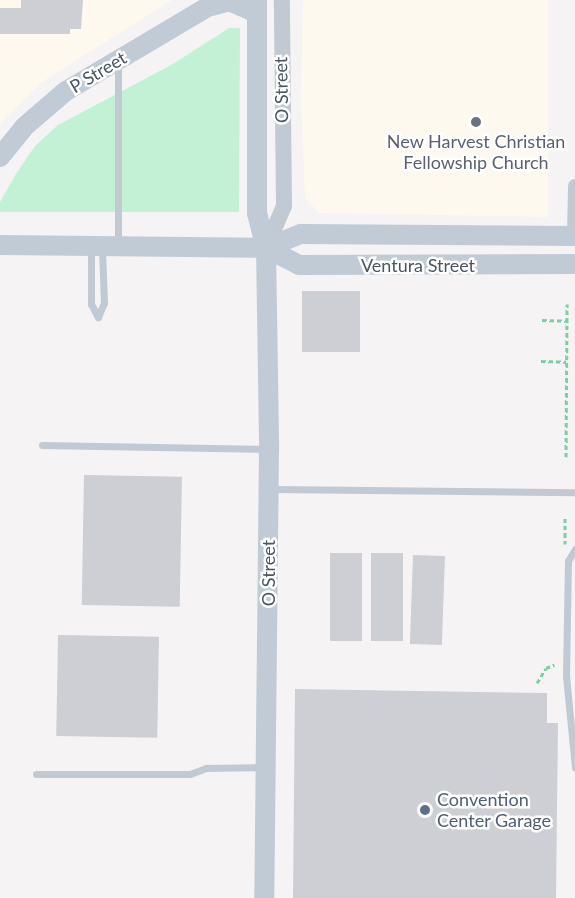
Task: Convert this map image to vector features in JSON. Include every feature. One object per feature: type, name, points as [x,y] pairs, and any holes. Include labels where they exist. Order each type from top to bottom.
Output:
[{"type":"main road","name":"P Street","points":[[0,157],[45,107],[118,60],[215,3],[229,1],[257,6]]},
{"type":"main road","name":"O Street","points":[[257,6],[257,213],[266,248],[269,449],[264,898]]},
{"type":"main road","name":"Ventura Street","points":[[0,245],[266,248],[301,234],[574,236]]},
{"type":"main road","name":"Ventura Street","points":[[266,248],[299,266],[575,264]]},
{"type":"street","name":"O Street","points":[[266,248],[284,206],[282,0]]},
{"type":"street","points":[[574,236],[575,186]]},
{"type":"lane","points":[[104,246],[91,304],[98,317],[104,303],[104,246],[118,60]]},
{"type":"lane","points":[[42,445],[269,449]]},
{"type":"lane","points":[[269,489],[575,492]]},
{"type":"lane","points":[[575,549],[568,561],[566,676],[575,768]]},
{"type":"lane","points":[[36,774],[190,774],[206,768],[267,767]]},
{"type":"path","points":[[566,457],[567,304]]},
{"type":"path","points":[[542,320],[567,321]]},
{"type":"path","points":[[541,361],[566,362]]},
{"type":"shaded area","points":[[0,0],[172,0],[42,82],[0,123]]},
{"type":"shaded area","points":[[303,0],[548,0],[548,217],[319,213],[305,198],[301,101]]},
{"type":"green space","points":[[229,28],[240,28],[239,212],[0,212],[0,202],[16,174],[35,146],[58,125],[173,64]]},
{"type":"building","points":[[21,0],[83,0],[81,29],[70,29],[70,34],[0,34],[0,8],[21,8]]},
{"type":"building","points":[[302,291],[360,291],[360,352],[302,352]]},
{"type":"building","points":[[84,475],[182,477],[180,607],[82,605]]},
{"type":"building","points":[[330,553],[362,553],[362,641],[330,641]]},
{"type":"building","points":[[371,553],[403,553],[403,641],[371,641]]},
{"type":"building","points":[[413,555],[445,556],[442,645],[410,644]]},
{"type":"building","points":[[58,635],[159,637],[157,738],[56,736]]},
{"type":"building","name":"Convention Center Garage","points":[[295,689],[547,693],[547,723],[558,723],[556,898],[293,898]]},
{"type":"place","name":"New Harvest Christian Fellowship Church","points":[[476,122]]},
{"type":"place","name":"Convention Center Garage","points":[[425,810]]}]
